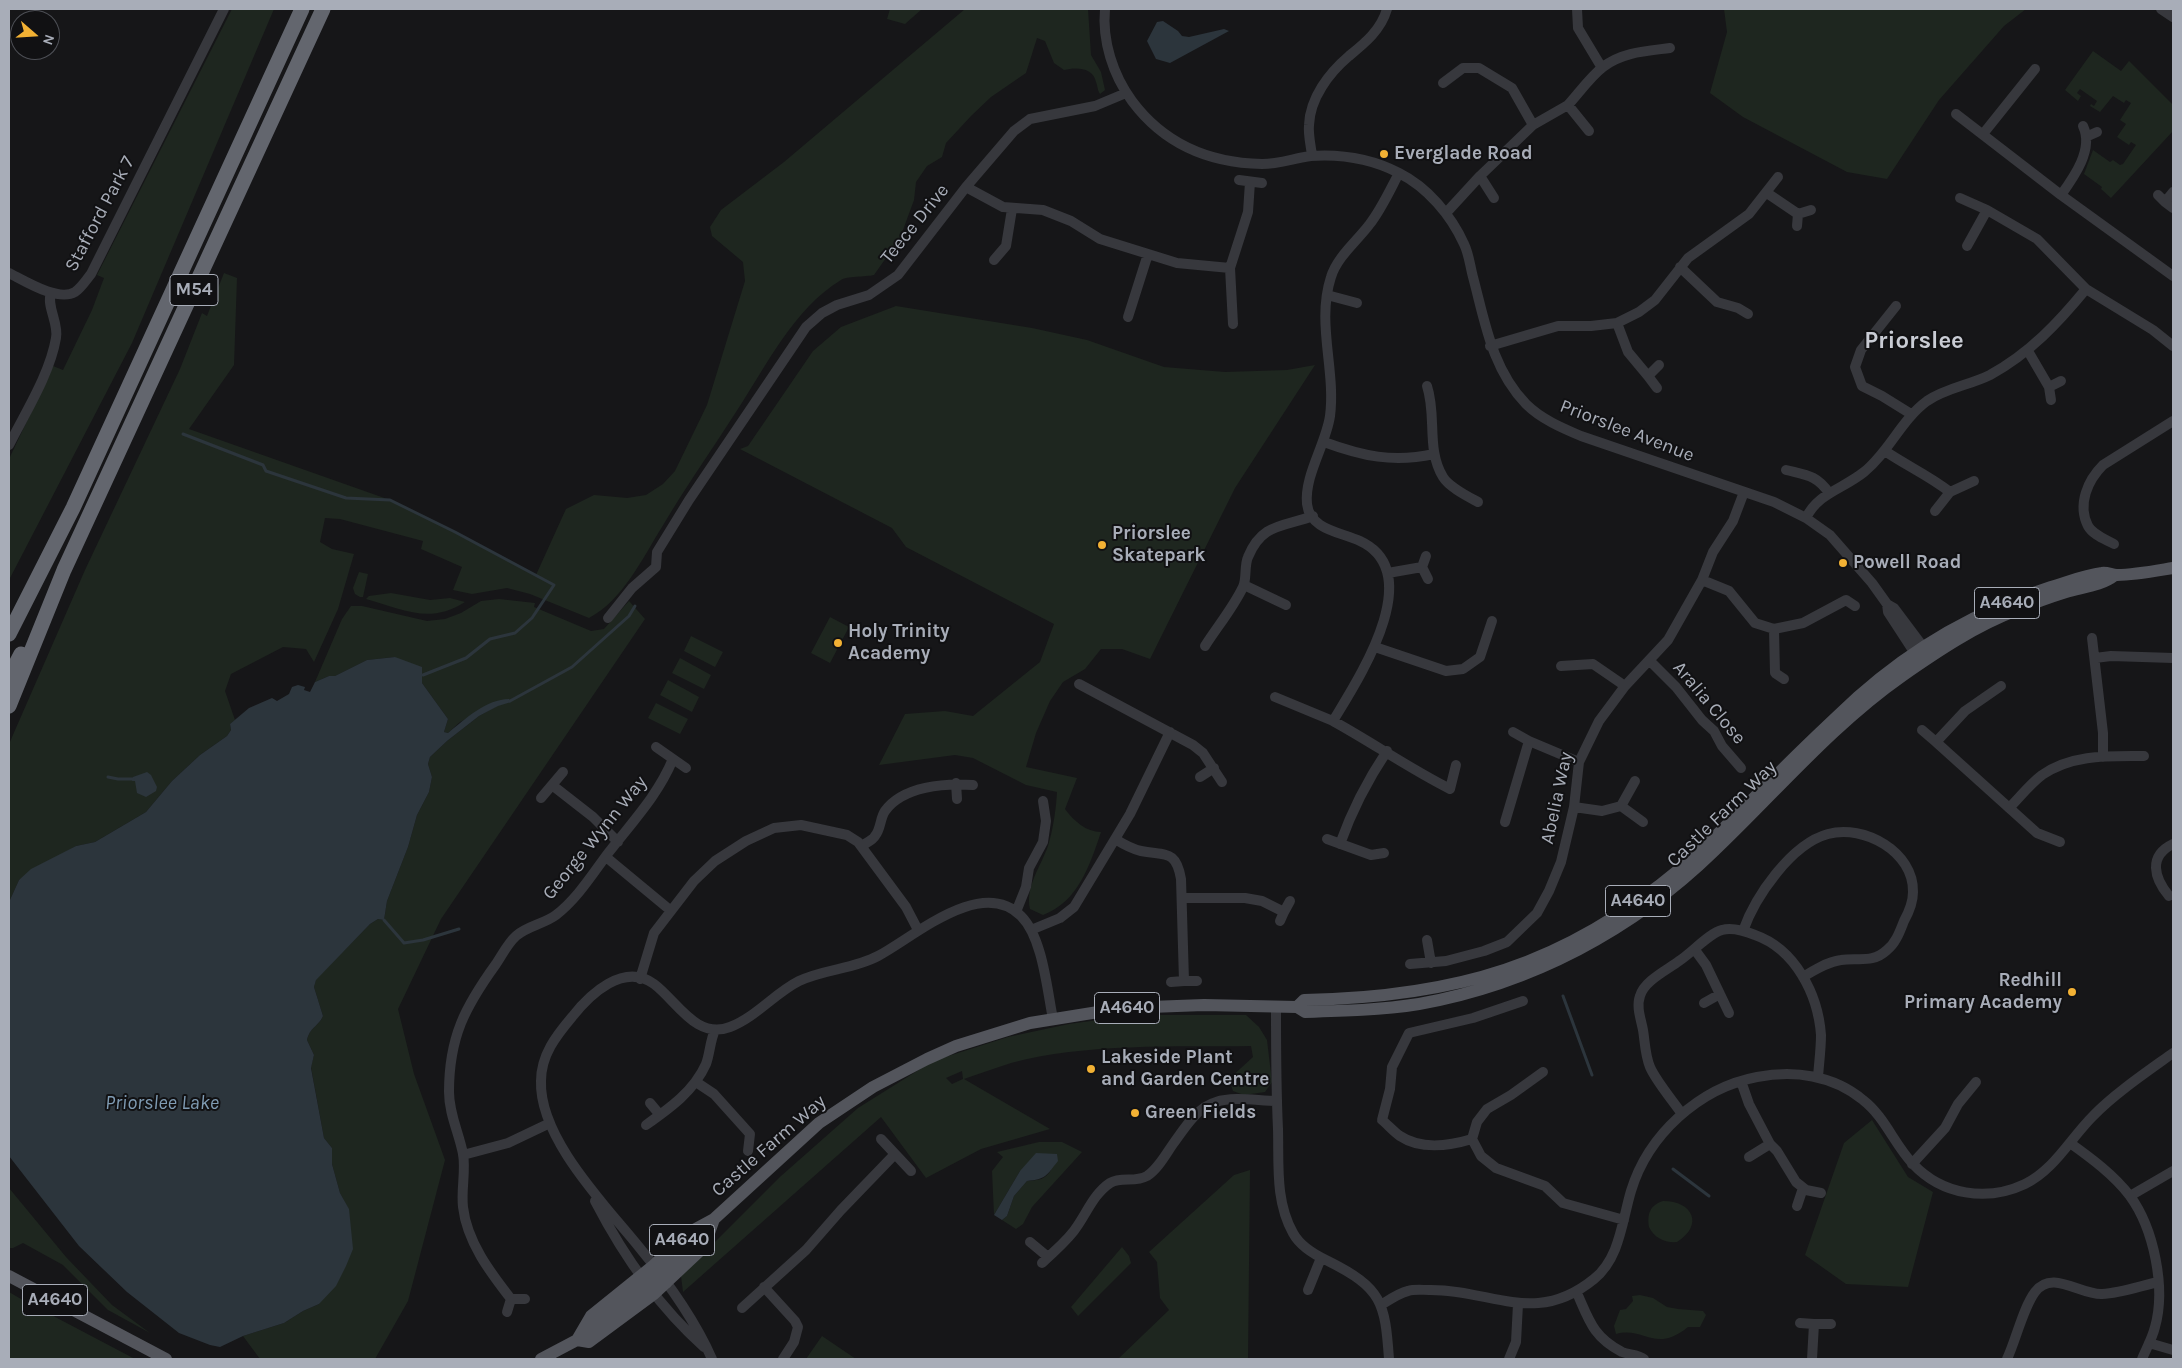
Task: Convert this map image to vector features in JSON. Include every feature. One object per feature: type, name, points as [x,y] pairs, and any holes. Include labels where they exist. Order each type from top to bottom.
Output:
[{"type":"highway","name":"M54","points":[[9,634],[73,508],[302,9]]},
{"type":"highway","name":"M54","points":[[9,676],[64,570],[323,9]]},
{"type":"highway","points":[[9,614],[73,508]]},
{"type":"highway","points":[[9,706],[64,570]]},
{"type":"main road","name":"Castle Farm Way","points":[[541,1359],[579,1337],[591,1316],[648,1285],[660,1275],[690,1232],[712,1224],[819,1123],[873,1087],[914,1065],[956,1046],[1030,1023],[1123,1008],[1204,1005],[1296,1007],[1305,1012],[1386,1008],[1418,1004],[1493,986],[1575,952],[1628,920],[1668,891],[1713,853],[1844,722],[1886,688],[1923,654],[1991,621],[2065,592],[2106,582],[2115,576],[2173,568]]},
{"type":"main road","points":[[579,1337],[589,1342],[660,1275],[704,1247],[712,1224]]},
{"type":"main road","name":"A4640","points":[[9,1276],[166,1359]]},
{"type":"street","name":"Stafford Park 7","points":[[51,293],[62,295],[74,293],[83,286],[91,274],[224,9]]},
{"type":"street","name":"Priorslee Avenue","points":[[1105,9],[1106,41],[1114,68],[1126,94],[1140,112],[1158,129],[1175,141],[1204,156],[1236,162],[1264,164],[1312,156],[1345,156],[1375,162],[1399,173],[1420,186],[1446,213],[1465,245],[1490,346],[1507,380],[1526,404],[1551,423],[1581,436],[1774,502],[1806,518],[1830,535],[1872,583],[1887,604],[1888,612],[1923,654]]},
{"type":"street","points":[[1312,156],[1309,126],[1320,87],[1346,58],[1369,39],[1384,17],[1387,9]]},
{"type":"street","points":[[1577,9],[1578,28],[1602,68]]},
{"type":"street","points":[[2161,9],[2173,17]]},
{"type":"street","points":[[1446,213],[1480,176],[1533,126],[1568,105],[1602,68],[1616,59],[1630,54],[1670,48]]},
{"type":"street","points":[[1443,83],[1463,68],[1479,68],[1512,88],[1533,126]]},
{"type":"street","points":[[1983,134],[2036,69]]},
{"type":"street","name":"Teece Drive","points":[[608,618],[632,588],[656,567],[657,552],[688,500],[806,327],[822,314],[838,305],[869,296],[898,275],[966,187],[1014,131],[1030,119],[1095,106],[1126,94]]},
{"type":"street","points":[[1568,105],[1589,131]]},
{"type":"street","points":[[1956,114],[2061,195],[2173,276]]},
{"type":"street","points":[[2061,195],[2075,175],[2090,132]]},
{"type":"street","points":[[1333,721],[1375,647],[1384,620],[1388,597],[1388,573],[1372,549],[1360,541],[1332,532],[1313,516],[1307,506],[1307,493],[1324,442],[1330,416],[1325,329],[1327,294],[1332,275],[1349,249],[1370,224],[1399,173]]},
{"type":"street","points":[[1480,176],[1494,198]]},
{"type":"street","points":[[1490,346],[1558,326],[1591,326],[1617,323],[1638,312],[1655,300],[1680,267],[1695,251],[1749,214],[1778,177]]},
{"type":"street","points":[[1239,180],[1262,183]]},
{"type":"street","points":[[1233,324],[1230,268],[1248,212],[1250,182]]},
{"type":"street","points":[[966,187],[1002,207],[1043,210],[1071,221],[1100,239],[1177,263],[1230,268]]},
{"type":"street","points":[[2165,202],[2173,192]]},
{"type":"street","points":[[1767,193],[1798,214]]},
{"type":"street","points":[[1960,198],[1987,210],[2038,239],[2086,289],[2153,330],[2173,346]]},
{"type":"street","points":[[994,260],[1006,246],[1012,209]]},
{"type":"street","points":[[1798,214],[1811,210]]},
{"type":"street","points":[[1967,246],[1987,210]]},
{"type":"street","points":[[1797,226],[1798,214]]},
{"type":"street","points":[[1128,317],[1148,254]]},
{"type":"street","points":[[1680,267],[1717,302],[1738,308],[1748,314]]},
{"type":"street","points":[[9,273],[51,293],[49,298],[57,336],[50,360],[9,445]]},
{"type":"street","points":[[1806,518],[1816,502],[1866,471],[1885,451],[1911,414],[1928,400],[1989,375],[2028,351],[2060,321],[2086,289]]},
{"type":"street","points":[[1327,294],[1357,303]]},
{"type":"street","points":[[1896,306],[1861,350],[1855,367],[1862,386],[1911,414]]},
{"type":"street","points":[[1617,323],[1628,352],[1657,388]]},
{"type":"street","points":[[2028,351],[2049,387],[2051,400]]},
{"type":"street","points":[[1648,376],[1659,365]]},
{"type":"street","points":[[2049,387],[2061,381]]},
{"type":"street","points":[[1427,386],[1432,400],[1434,454],[1444,478],[1478,502]]},
{"type":"street","points":[[2114,544],[2100,537],[2089,526],[2084,501],[2088,486],[2094,475],[2103,465],[2173,421]]},
{"type":"street","points":[[1324,442],[1356,453],[1389,458],[1412,459],[1434,454]]},
{"type":"street","points":[[1885,451],[1909,468],[1931,477],[1950,492]]},
{"type":"street","points":[[1786,470],[1816,478],[1821,481],[1829,493]]},
{"type":"street","points":[[1935,511],[1950,492],[1974,481]]},
{"type":"street","name":"Abelia Way","points":[[1410,964],[1431,963],[1484,951],[1507,942],[1536,913],[1549,892],[1561,862],[1574,807],[1579,762],[1599,722],[1626,686],[1668,640],[1702,580],[1713,552],[1733,521],[1744,492]]},
{"type":"street","points":[[1199,633],[1207,643],[1244,585],[1248,557],[1260,536],[1275,526],[1294,523],[1313,516]]},
{"type":"street","points":[[1426,556],[1422,567],[1428,579]]},
{"type":"street","points":[[1388,573],[1422,567]]},
{"type":"street","points":[[1702,580],[1729,591],[1755,623],[1774,629],[1803,623],[1847,596],[1855,606]]},
{"type":"street","points":[[1244,585],[1286,605]]},
{"type":"street","points":[[1375,647],[1446,671],[1463,669],[1480,657],[1492,621]]},
{"type":"street","points":[[1774,629],[1775,672],[1784,679]]},
{"type":"street","points":[[2092,638],[2103,733],[2103,756]]},
{"type":"street","points":[[2094,658],[2111,656],[2173,658]]},
{"type":"street","name":"Aralia Close","points":[[1650,661],[1676,687],[1702,720],[1714,731],[1722,746],[1741,768]]},
{"type":"street","points":[[1561,666],[1593,664],[1626,686]]},
{"type":"street","points":[[1079,684],[1193,745],[1203,753],[1222,782]]},
{"type":"street","points":[[1936,742],[1964,711],[2001,686]]},
{"type":"street","points":[[1275,697],[1333,721],[1387,751],[1418,773],[1450,789],[1456,765]]},
{"type":"street","points":[[1922,730],[2037,833],[2060,842]]},
{"type":"street","points":[[1031,930],[1060,918],[1074,907],[1130,814],[1170,732]]},
{"type":"street","points":[[1513,732],[1529,741],[1579,762]]},
{"type":"street","points":[[1505,822],[1529,741]]},
{"type":"street","points":[[656,747],[686,768]]},
{"type":"street","points":[[1340,844],[1349,818],[1366,782],[1387,751]]},
{"type":"street","points":[[2009,808],[2033,783],[2052,769],[2071,761],[2103,756],[2144,756]]},
{"type":"street","name":"George Wynn Way","points":[[511,1300],[476,1248],[466,1223],[463,1197],[463,1155],[454,1128],[449,1094],[450,1062],[463,1014],[475,993],[516,936],[555,916],[579,892],[650,801],[666,777],[673,759]]},
{"type":"street","points":[[1200,777],[1214,768]]},
{"type":"street","points":[[541,798],[563,772]]},
{"type":"street","points":[[1574,807],[1602,811],[1621,806],[1635,781]]},
{"type":"street","points":[[956,784],[957,799]]},
{"type":"street","points":[[862,845],[876,836],[884,812],[894,801],[910,793],[956,784],[973,785]]},
{"type":"street","points":[[552,785],[593,817],[618,842]]},
{"type":"street","points":[[1016,912],[1026,887],[1030,868],[1044,842],[1046,821],[1043,801]]},
{"type":"street","points":[[1621,806],[1642,822]]},
{"type":"street","points":[[640,978],[654,933],[694,881],[715,861],[746,841],[774,828],[801,825],[846,834],[862,845],[906,907],[918,930]]},
{"type":"street","points":[[1744,931],[1749,916],[1767,886],[1801,849],[1818,838],[1835,832],[1859,833],[1876,840],[1897,855],[1910,874],[1913,892],[1910,908],[1891,947],[1873,959],[1841,960],[1803,977]]},
{"type":"street","points":[[1327,839],[1371,855],[1384,853]]},
{"type":"street","points":[[1115,840],[1140,851],[1170,856],[1179,864],[1183,898],[1184,981]]},
{"type":"street","points":[[2169,896],[2158,879],[2156,863],[2162,850],[2173,844]]},
{"type":"street","points":[[606,857],[670,910]]},
{"type":"street","points":[[1183,898],[1245,898],[1262,901],[1282,917],[1290,901]]},
{"type":"street","points":[[710,1355],[667,1310],[611,1233],[585,1183],[550,1123],[544,1107],[540,1078],[548,1048],[575,1013],[608,982],[624,978],[640,978],[652,982],[686,1016],[697,1024],[715,1030],[729,1028],[797,982],[878,956],[941,916],[977,904],[1002,904],[1016,912],[1031,930],[1041,961],[1053,1019]]},
{"type":"street","points":[[1682,1114],[1650,1066],[1638,1003],[1640,994],[1645,987],[1722,929],[1733,928],[1761,937],[1776,946],[1803,977],[1813,999],[1819,1023],[1821,1047],[1818,1076]]},
{"type":"street","points":[[1427,940],[1431,963]]},
{"type":"street","points":[[1695,950],[1706,965],[1729,1013]]},
{"type":"street","points":[[1171,982],[1197,981]]},
{"type":"street","points":[[1704,1003],[1720,994]]},
{"type":"street","points":[[1472,1139],[1447,1145],[1420,1144],[1400,1136],[1382,1120],[1390,1089],[1392,1067],[1409,1033],[1473,1018],[1523,1001]]},
{"type":"street","points":[[1276,1007],[1279,1179],[1283,1214],[1294,1235],[1304,1246],[1321,1258],[1362,1280],[1381,1305],[1387,1321],[1389,1359]]},
{"type":"street","points":[[646,1125],[673,1106],[696,1082],[707,1062],[710,1042],[715,1030]]},
{"type":"street","points":[[1381,1305],[1409,1290],[1446,1290],[1518,1304],[1541,1304],[1577,1293],[1602,1272],[1613,1253],[1638,1172],[1656,1142],[1682,1114],[1712,1093],[1741,1081],[1771,1075],[1818,1076],[1844,1087],[1866,1101],[1888,1128],[1912,1164],[1939,1184],[1966,1194],[1989,1194],[2007,1191],[2037,1177],[2049,1168],[2094,1115],[2173,1053]]},
{"type":"street","points":[[1543,1072],[1511,1095],[1487,1108],[1478,1122],[1472,1139],[1481,1156],[1496,1168],[1545,1186],[1563,1203],[1624,1220]]},
{"type":"street","points":[[1741,1081],[1749,1104],[1770,1144],[1777,1151],[1796,1182],[1803,1188],[1821,1193]]},
{"type":"street","points":[[696,1082],[714,1094],[750,1134],[748,1151]]},
{"type":"street","points":[[1912,1164],[1945,1128],[1958,1104],[1976,1082]]},
{"type":"street","points":[[1030,1242],[1045,1260],[1078,1226],[1089,1206],[1110,1183],[1118,1180],[1138,1180],[1147,1176],[1159,1165],[1185,1127],[1215,1102],[1227,1100],[1277,1101]]},
{"type":"street","points":[[650,1103],[660,1115]]},
{"type":"street","points":[[463,1155],[508,1143],[550,1123]]},
{"type":"street","points":[[881,1138],[911,1171]]},
{"type":"street","points":[[2070,1143],[2092,1159],[2130,1196],[2148,1230],[2157,1265],[2158,1282],[2155,1326],[2142,1359]]},
{"type":"street","points":[[1749,1156],[1770,1144]]},
{"type":"street","points":[[742,1308],[806,1250],[841,1210],[896,1154]]},
{"type":"street","points":[[2130,1196],[2173,1171]]},
{"type":"street","points":[[585,1183],[660,1275],[692,1318],[710,1355]]},
{"type":"street","points":[[1797,1206],[1803,1188]]},
{"type":"street","points":[[1308,1290],[1321,1258]]},
{"type":"street","points":[[2007,1359],[2030,1298],[2042,1285],[2056,1282],[2092,1293],[2102,1294],[2158,1282]]},
{"type":"street","points":[[764,1287],[795,1321],[798,1328],[794,1342],[783,1359]]},
{"type":"street","points":[[1577,1293],[1593,1330],[1611,1346],[1644,1359]]},
{"type":"street","points":[[507,1312],[511,1300],[525,1299]]},
{"type":"street","points":[[1509,1359],[1516,1342],[1518,1304]]},
{"type":"street","points":[[1800,1324],[1831,1324]]},
{"type":"street","points":[[1812,1359],[1814,1324]]},
{"type":"street","points":[[2149,1344],[2173,1350]]},
{"type":"shaded area","points":[[232,9],[274,9],[132,343],[9,580],[9,459],[53,366],[63,370],[92,310],[104,278],[97,275]]},
{"type":"shaded area","points":[[890,9],[922,9],[905,24],[887,19]]},
{"type":"shaded area","points":[[965,9],[1088,9],[1091,55],[1101,72],[1105,90],[1100,94],[1094,77],[1088,71],[1074,68],[1064,70],[1054,63],[1045,41],[1037,38],[1026,73],[991,97],[946,143],[942,157],[927,166],[916,182],[914,200],[900,238],[874,275],[841,280],[824,292],[782,340],[631,578],[612,601],[589,618],[530,594],[507,588],[472,594],[453,590],[462,567],[421,549],[423,541],[340,519],[325,518],[320,542],[332,549],[354,554],[338,609],[314,662],[306,649],[283,647],[231,674],[225,691],[235,720],[230,724],[231,730],[227,736],[200,755],[172,781],[146,812],[95,842],[76,846],[19,880],[9,902],[9,744],[85,570],[180,369],[202,313],[207,316],[224,273],[237,278],[234,365],[189,429],[390,500],[536,575],[566,509],[594,495],[627,498],[646,495],[663,484],[675,471],[707,405],[745,281],[743,262],[712,236],[710,227],[721,210],[784,162]]},
{"type":"shaded area","points":[[1724,9],[2026,9],[2004,26],[1939,100],[1887,179],[1847,172],[1743,117],[1710,93],[1727,32]]},
{"type":"shaded area","points":[[2093,51],[2121,71],[2129,61],[2173,105],[2173,131],[2111,198],[2101,189],[2102,187],[2084,174],[2093,150],[2110,162],[2113,160],[2120,165],[2123,164],[2136,145],[2131,142],[2129,145],[2117,137],[2126,124],[2120,120],[2131,103],[2126,100],[2124,103],[2113,96],[2100,112],[2090,106],[2091,104],[2094,106],[2097,101],[2080,89],[2077,93],[2081,96],[2078,101],[2065,90]]},
{"type":"shaded area","points":[[896,306],[1032,328],[1087,340],[1164,367],[1225,372],[1287,370],[1315,365],[1235,488],[1150,659],[1122,649],[1101,649],[1085,669],[1063,682],[1050,701],[1036,733],[1026,767],[1077,778],[1065,809],[1081,825],[1090,830],[1101,832],[1087,869],[1074,892],[1055,909],[1043,915],[1030,909],[1029,901],[1034,877],[1050,840],[1057,792],[1026,785],[973,758],[955,755],[879,765],[905,714],[945,711],[973,716],[1040,662],[1054,624],[906,547],[892,528],[740,449],[748,446],[813,351],[841,327]]},
{"type":"shaded area","points":[[359,572],[368,574],[363,597],[355,594],[353,588]]},
{"type":"shaded area","points":[[391,593],[430,600],[450,598],[465,602],[440,613],[428,614],[416,613],[366,599],[369,596]]},
{"type":"shaded area","points":[[499,599],[535,603],[534,607],[591,631],[604,629],[629,601],[645,619],[441,919],[398,1009],[414,1074],[445,1160],[408,1301],[375,1359],[260,1359],[243,1336],[284,1323],[319,1304],[349,1210],[340,1193],[332,1164],[332,1148],[324,1138],[311,1067],[314,1055],[307,1040],[310,1032],[323,1016],[314,987],[316,979],[370,924],[378,919],[384,920],[387,901],[408,847],[417,815],[429,792],[432,777],[428,764],[430,757],[479,716],[509,699],[460,722],[448,733],[444,732],[448,719],[422,683],[395,657],[367,660],[335,676],[329,676],[315,682],[342,619],[351,606],[362,606],[427,621],[445,619],[461,613],[481,601]]},
{"type":"shaded area","points":[[830,617],[849,627],[830,663],[811,653]]},
{"type":"shaded area","points":[[691,636],[723,652],[715,667],[684,651]]},
{"type":"shaded area","points":[[680,658],[711,675],[704,689],[672,673]]},
{"type":"shaded area","points":[[668,680],[699,697],[692,712],[660,695]]},
{"type":"shaded area","points":[[656,703],[688,719],[680,734],[648,718]]},
{"type":"shaded area","points":[[1135,1015],[1246,1015],[1259,1027],[1267,1040],[1272,1082],[1265,1092],[1244,1095],[1233,1091],[1229,1079],[1253,1057],[1251,1046],[1130,1047],[1069,1052],[1011,1063],[964,1079],[1050,1129],[981,1149],[926,1178],[881,1117],[683,1292],[681,1276],[781,1176],[858,1108],[933,1061],[1008,1037],[1069,1024]],"holes":[[[962,1071],[963,1079],[952,1084],[946,1078]]]},
{"type":"shaded area","points":[[1872,1120],[1908,1177],[1933,1192],[1908,1287],[1846,1284],[1805,1255],[1844,1143]]},
{"type":"shaded area","points":[[1039,1142],[1062,1142],[1082,1152],[1032,1207],[1023,1224],[1016,1229],[1002,1220],[1007,1216],[1014,1196],[1027,1181],[1041,1179],[1051,1170],[1020,1171],[994,1215],[992,1171],[1003,1157],[997,1152]]},
{"type":"shaded area","points":[[1250,1170],[1248,1359],[1118,1359],[1169,1310],[1160,1298],[1157,1262],[1149,1252],[1234,1175]]},
{"type":"shaded area","points":[[9,1188],[66,1257],[112,1305],[150,1333],[108,1310],[63,1265],[23,1243],[9,1248]]},
{"type":"shaded area","points":[[1663,1201],[1682,1205],[1688,1209],[1691,1215],[1692,1222],[1690,1228],[1677,1242],[1668,1242],[1660,1239],[1649,1227],[1650,1211],[1655,1205]]},
{"type":"shaded area","points":[[1122,1247],[1129,1256],[1131,1263],[1078,1316],[1071,1307]]},
{"type":"shaded area","points":[[9,1292],[21,1299],[135,1359],[10,1359]]},
{"type":"shaded area","points":[[1640,1295],[1653,1298],[1667,1307],[1703,1311],[1706,1315],[1700,1327],[1688,1327],[1677,1335],[1667,1338],[1650,1338],[1634,1333],[1616,1334],[1614,1326],[1620,1310],[1626,1309],[1633,1301],[1632,1296]]},
{"type":"shaded area","points":[[822,1336],[856,1359],[806,1359]]},
{"type":"water","points":[[1163,21],[1182,36],[1189,37],[1224,29],[1229,31],[1170,63],[1156,59],[1147,41],[1157,22]]},
{"type":"water","name":"Priorslee Lake","points":[[395,657],[422,667],[422,683],[448,719],[444,732],[448,733],[477,711],[493,702],[509,699],[511,702],[498,706],[479,716],[430,757],[428,764],[432,777],[429,792],[417,815],[408,847],[387,901],[384,920],[378,919],[370,924],[316,980],[314,987],[323,1016],[310,1032],[307,1040],[314,1055],[311,1068],[324,1138],[332,1148],[332,1164],[340,1193],[349,1209],[353,1249],[346,1266],[336,1286],[319,1304],[284,1323],[243,1336],[220,1347],[210,1345],[179,1333],[127,1292],[79,1246],[9,1156],[9,902],[19,880],[31,869],[76,846],[95,842],[146,812],[172,781],[200,755],[227,736],[231,730],[230,724],[249,708],[272,698],[277,701],[289,694],[292,687],[298,685],[305,687],[304,690],[310,692],[315,682],[329,676],[335,676],[367,660]]},
{"type":"water","points":[[147,772],[151,775],[157,787],[156,791],[146,797],[137,793],[135,781],[132,781],[133,777]]},
{"type":"water","points":[[1036,1153],[1057,1154],[1058,1161],[1045,1176],[1027,1181],[1014,1196],[1007,1216],[1002,1220],[994,1215],[1020,1171]]},
{"type":"waterway","points":[[183,434],[263,465],[266,471],[346,498],[390,500],[554,585],[532,618],[515,633],[490,639],[466,658],[423,675]]},
{"type":"waterway","points":[[510,701],[572,667],[629,616],[635,606]]},
{"type":"waterway","points":[[108,777],[133,779]]},
{"type":"waterway","points":[[384,920],[404,943],[423,940],[459,929]]},
{"type":"waterway","points":[[1563,996],[1592,1075]]},
{"type":"waterway","points":[[1673,1169],[1709,1196]]},
{"type":"place","name":"Everglade Road","points":[[1384,154]]},
{"type":"place","name":"Priorslee Skatepark","points":[[1102,545]]},
{"type":"place","name":"Powell Road","points":[[1843,563]]},
{"type":"place","name":"Holy Trinity Academy","points":[[838,643]]},
{"type":"place","name":"Redhill Primary Academy","points":[[2072,992]]},
{"type":"place","name":"Lakeside Plant and Garden Centre","points":[[1091,1069]]},
{"type":"place","name":"Green Fields","points":[[1135,1113]]},
{"type":"district","name":"Priorslee","points":[[1914,341]]}]
